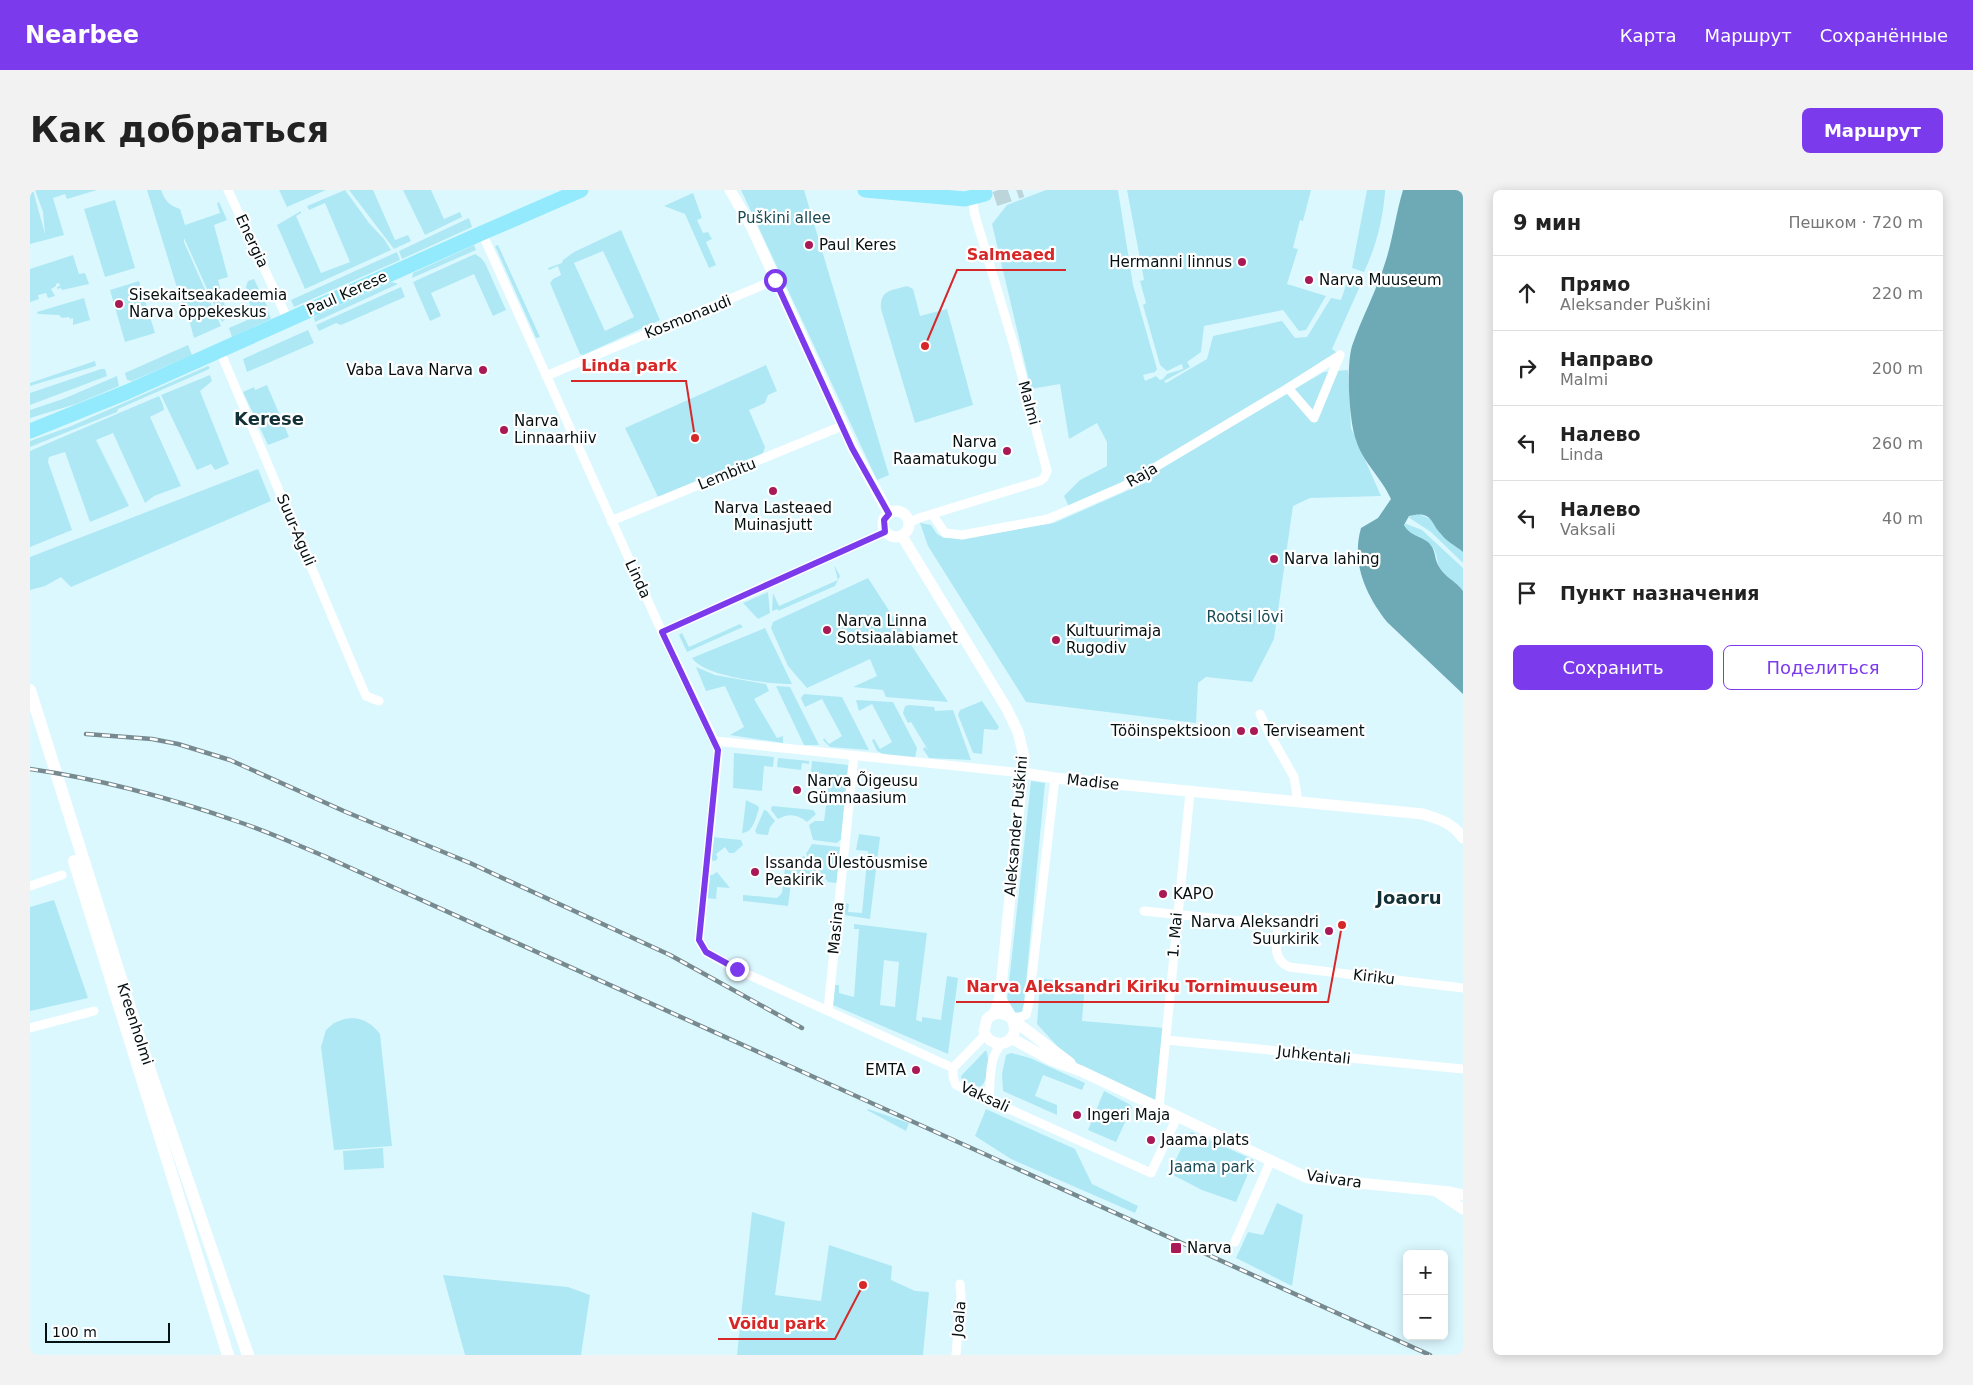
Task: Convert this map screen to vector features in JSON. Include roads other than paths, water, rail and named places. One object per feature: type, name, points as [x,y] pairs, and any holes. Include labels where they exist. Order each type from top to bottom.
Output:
[{"type":"highway","name":"Paul Kerese","points":[[30,431],[127,392],[568,193],[581,190]]},
{"type":"highway","points":[[865,190],[925,196],[981,196]]},
{"type":"highway","points":[[925,196],[949,190]]},
{"type":"main road","name":"Kreenholmi","points":[[30,690],[228,1355]]},
{"type":"main road","name":"Kreenholmi","points":[[30,718],[102,934],[248,1355]]},
{"type":"street","name":"Energia","points":[[228,190],[288,320]]},
{"type":"street","points":[[730,190],[737,205],[743,210]]},
{"type":"street","points":[[738,190],[743,210],[842,426],[889,514]]},
{"type":"street","name":"Malmi","points":[[909,523],[932,514],[1040,481],[1044,478],[1047,471],[1011,337],[974,212],[981,196]]},
{"type":"street","name":"Linda","points":[[482,232],[662,632],[715,742],[718,754],[699,940]]},
{"type":"street","name":"Kosmonaudi","points":[[546,376],[775,280]]},
{"type":"street","name":"Suur-Aguli","points":[[220,351],[366,696],[379,701]]},
{"type":"street","name":"Raja","points":[[932,514],[945,533],[962,535],[1048,519],[1122,487],[1340,355],[1314,418],[1288,388]]},
{"type":"street","name":"Lembitu","points":[[612,521],[842,426]]},
{"type":"street","points":[[901,513],[908,519],[907,530],[902,536],[891,536],[885,532],[884,520],[889,514],[901,513]]},
{"type":"street","points":[[662,632],[885,532]]},
{"type":"street","name":"Aleksander Puškini","points":[[902,536],[1007,709],[1018,732],[1024,756],[1000,997],[994,1014]]},
{"type":"street","points":[[1260,714],[1268,733],[1294,777],[1298,801]]},
{"type":"street","name":"Madise","points":[[715,742],[1190,792],[1423,814],[1446,822],[1454,827],[1463,838]]},
{"type":"street","name":"Masina","points":[[828,1010],[854,756]]},
{"type":"street","points":[[953,1068],[985,1034],[985,1022],[994,1014],[1004,1014],[1012,1019],[1026,1015],[1055,778]]},
{"type":"street","name":"1. Mai","points":[[1159,1108],[1190,792]]},
{"type":"street","points":[[30,886],[62,876]]},
{"type":"street","name":"Kiriku","points":[[1144,911],[1177,916],[1278,925],[1276,953],[1278,960],[1289,967],[1463,988]]},
{"type":"street","name":"Vaksali","points":[[699,940],[706,952],[734,968],[953,1068],[953,1077],[956,1085],[1151,1173],[1177,1116]]},
{"type":"street","points":[[989,1099],[994,1055],[997,1048],[1007,1041],[1015,1028],[1000,997]]},
{"type":"street","points":[[30,1028],[94,1011]]},
{"type":"street","name":"Vaivara","points":[[1012,1019],[1081,1071]]},
{"type":"street","points":[[985,1034],[993,1042],[1007,1041]]},
{"type":"street","name":"Juhkentali","points":[[1166,1040],[1463,1069]]},
{"type":"street","name":"Vaivara","points":[[1007,1041],[1081,1071],[1308,1178],[1430,1190],[1462,1204]]},
{"type":"street","points":[[1235,1242],[1271,1160]]},
{"type":"street","name":"Joala","points":[[956,1355],[961,1296],[960,1284]]},
{"type":"tunnel","points":[[995,199],[1022,190]]},
{"type":"railway","points":[[86,734],[152,739],[178,744],[230,760],[346,812],[470,863],[670,955],[802,1028]]},
{"type":"railway","points":[[30,769],[82,778],[160,797],[236,821],[291,842],[1430,1355]]},
{"type":"place","name":"Paul Keres","points":[[809,245]]},
{"type":"place","name":"Hermanni linnus","points":[[1242,262]]},
{"type":"place","name":"Narva Muuseum","points":[[1309,280]]},
{"type":"place","name":"Sisekaitseakadeemia Narva õppekeskus","points":[[119,304]]},
{"type":"place","name":"Salmeaed","points":[[925,346]]},
{"type":"place","name":"Vaba Lava Narva","points":[[483,370]]},
{"type":"place","name":"Narva Linnaarhiiv","points":[[504,430]]},
{"type":"place","name":"Linda park","points":[[695,438]]},
{"type":"place","name":"Narva Raamatukogu","points":[[1007,451]]},
{"type":"place","name":"Narva Lasteaed Muinasjutt","points":[[773,491]]},
{"type":"place","name":"Narva lahing","points":[[1274,559]]},
{"type":"place","name":"Narva Linna Sotsiaalabiamet","points":[[827,630]]},
{"type":"place","name":"Kultuurimaja Rugodiv","points":[[1056,640]]},
{"type":"place","name":"Tööinspektsioon","points":[[1241,731]]},
{"type":"place","name":"Terviseament","points":[[1254,731]]},
{"type":"place","name":"Narva Õigeusu Gümnaasium","points":[[797,790]]},
{"type":"place","name":"Issanda Ülestõusmise Peakirik","points":[[755,872]]},
{"type":"place","name":"KAPO","points":[[1163,894]]},
{"type":"place","name":"Narva Aleksandri Kiriku Tornimuuseum","points":[[1342,925]]},
{"type":"place","name":"Narva Aleksandri Suurkirik","points":[[1329,931]]},
{"type":"place","name":"EMTA","points":[[916,1070]]},
{"type":"place","name":"Ingeri Maja","points":[[1077,1115]]},
{"type":"place","name":"Jaama plats","points":[[1151,1140]]},
{"type":"place","name":"Narva","points":[[1176,1248]]},
{"type":"place","name":"Võidu park","points":[[863,1285]]},
{"type":"district","name":"Kerese","points":[[269,418]]},
{"type":"district","name":"Joaoru","points":[[1409,897]]},
{"type":"park label","name":"Puškini allee","points":[[784,218]]},
{"type":"park label","name":"Rootsi lõvi","points":[[1245,617]]},
{"type":"park label","name":"Jaama park","points":[[1212,1167]]}]
